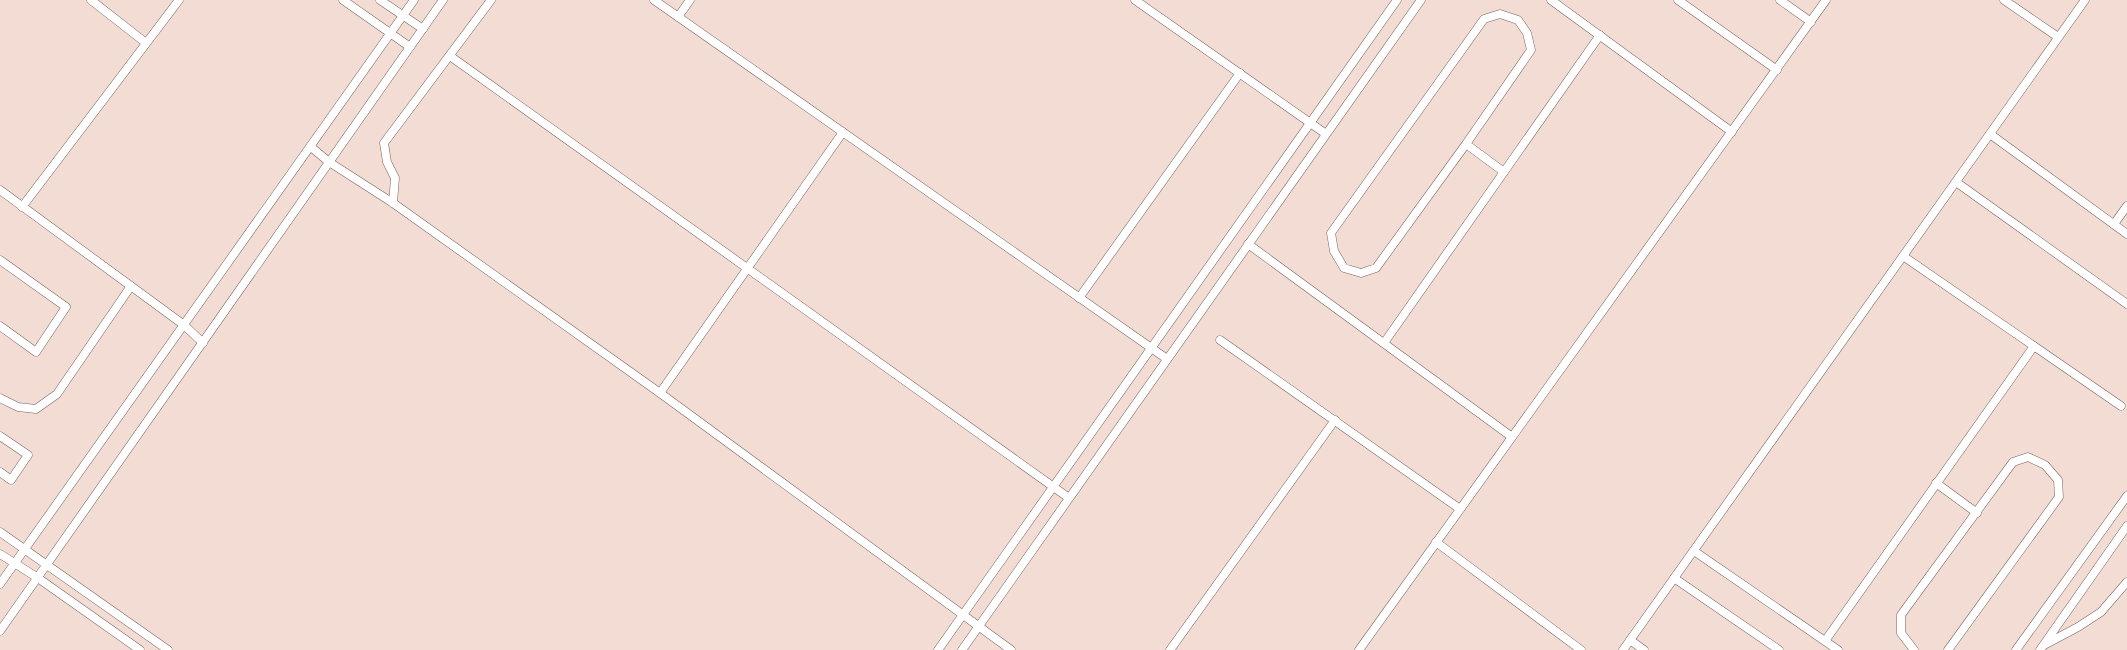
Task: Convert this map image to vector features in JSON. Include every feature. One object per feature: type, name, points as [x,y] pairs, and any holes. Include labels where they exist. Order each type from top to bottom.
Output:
[{"type":"lane","points":[[91,0],[146,43]]},
{"type":"lane","points":[[22,207],[179,0]]},
{"type":"lane","points":[[343,0],[410,47]]},
{"type":"lane","points":[[380,0],[423,29]]},
{"type":"lane","points":[[0,584],[414,0]]},
{"type":"lane","points":[[0,631],[443,0]]},
{"type":"lane","points":[[393,203],[395,178],[387,162],[384,143],[491,0]]},
{"type":"lane","points":[[654,0],[1167,359]]},
{"type":"lane","points":[[678,17],[690,0]]},
{"type":"lane","points":[[1135,0],[1326,134]]},
{"type":"lane","points":[[938,650],[1397,0]]},
{"type":"lane","points":[[1551,0],[1732,132]]},
{"type":"lane","points":[[1678,0],[1777,70]]},
{"type":"lane","points":[[1780,0],[1812,22]]},
{"type":"lane","points":[[1359,650],[1826,0]]},
{"type":"lane","points":[[2004,0],[2058,37]]},
{"type":"lane","points":[[1623,650],[2085,0]]},
{"type":"lane","points":[[962,650],[1417,2]]},
{"type":"lane","points":[[1500,14],[1518,20],[1527,33],[1531,50],[1466,144],[1376,268],[1361,273],[1344,268],[1334,251],[1331,233],[1484,19],[1500,14]]},
{"type":"lane","points":[[1384,343],[1600,35]]},
{"type":"lane","points":[[450,56],[1069,498]]},
{"type":"lane","points":[[1078,298],[1240,73]]},
{"type":"lane","points":[[660,393],[843,132]]},
{"type":"lane","points":[[1990,134],[2127,234]]},
{"type":"lane","points":[[1466,144],[1504,172]]},
{"type":"lane","points":[[311,147],[329,162],[393,203],[660,393],[1011,650]]},
{"type":"lane","points":[[1956,182],[2127,304]]},
{"type":"lane","points":[[0,190],[184,325],[203,343]]},
{"type":"lane","points":[[2114,224],[2127,206]]},
{"type":"lane","points":[[1248,244],[1512,436]]},
{"type":"lane","points":[[1903,256],[2122,406]]},
{"type":"lane","points":[[0,260],[66,307],[36,352],[0,326]]},
{"type":"lane","points":[[0,398],[18,407],[36,409],[56,394],[131,286]]},
{"type":"lane","points":[[1220,340],[1460,509]]},
{"type":"lane","points":[[1825,641],[2034,346]]},
{"type":"lane","points":[[1170,650],[1335,420]]},
{"type":"lane","points":[[0,436],[28,455],[11,480],[0,472]]},
{"type":"lane","points":[[1914,650],[1901,633],[1901,615],[2013,462],[2028,457],[2045,465],[2058,480],[2058,497],[1948,650]]},
{"type":"lane","points":[[1936,483],[1977,513]]},
{"type":"lane","points":[[2016,650],[2127,496]]},
{"type":"lane","points":[[2042,647],[2127,526]]},
{"type":"lane","points":[[0,532],[168,650]]},
{"type":"lane","points":[[1436,542],[1581,650]]},
{"type":"lane","points":[[1694,551],[1838,650]]},
{"type":"lane","points":[[0,554],[38,578],[140,650]]},
{"type":"lane","points":[[1674,578],[1779,650]]},
{"type":"lane","points":[[2042,647],[2101,612],[2127,582]]},
{"type":"lane","points":[[1630,640],[1644,650]]}]
